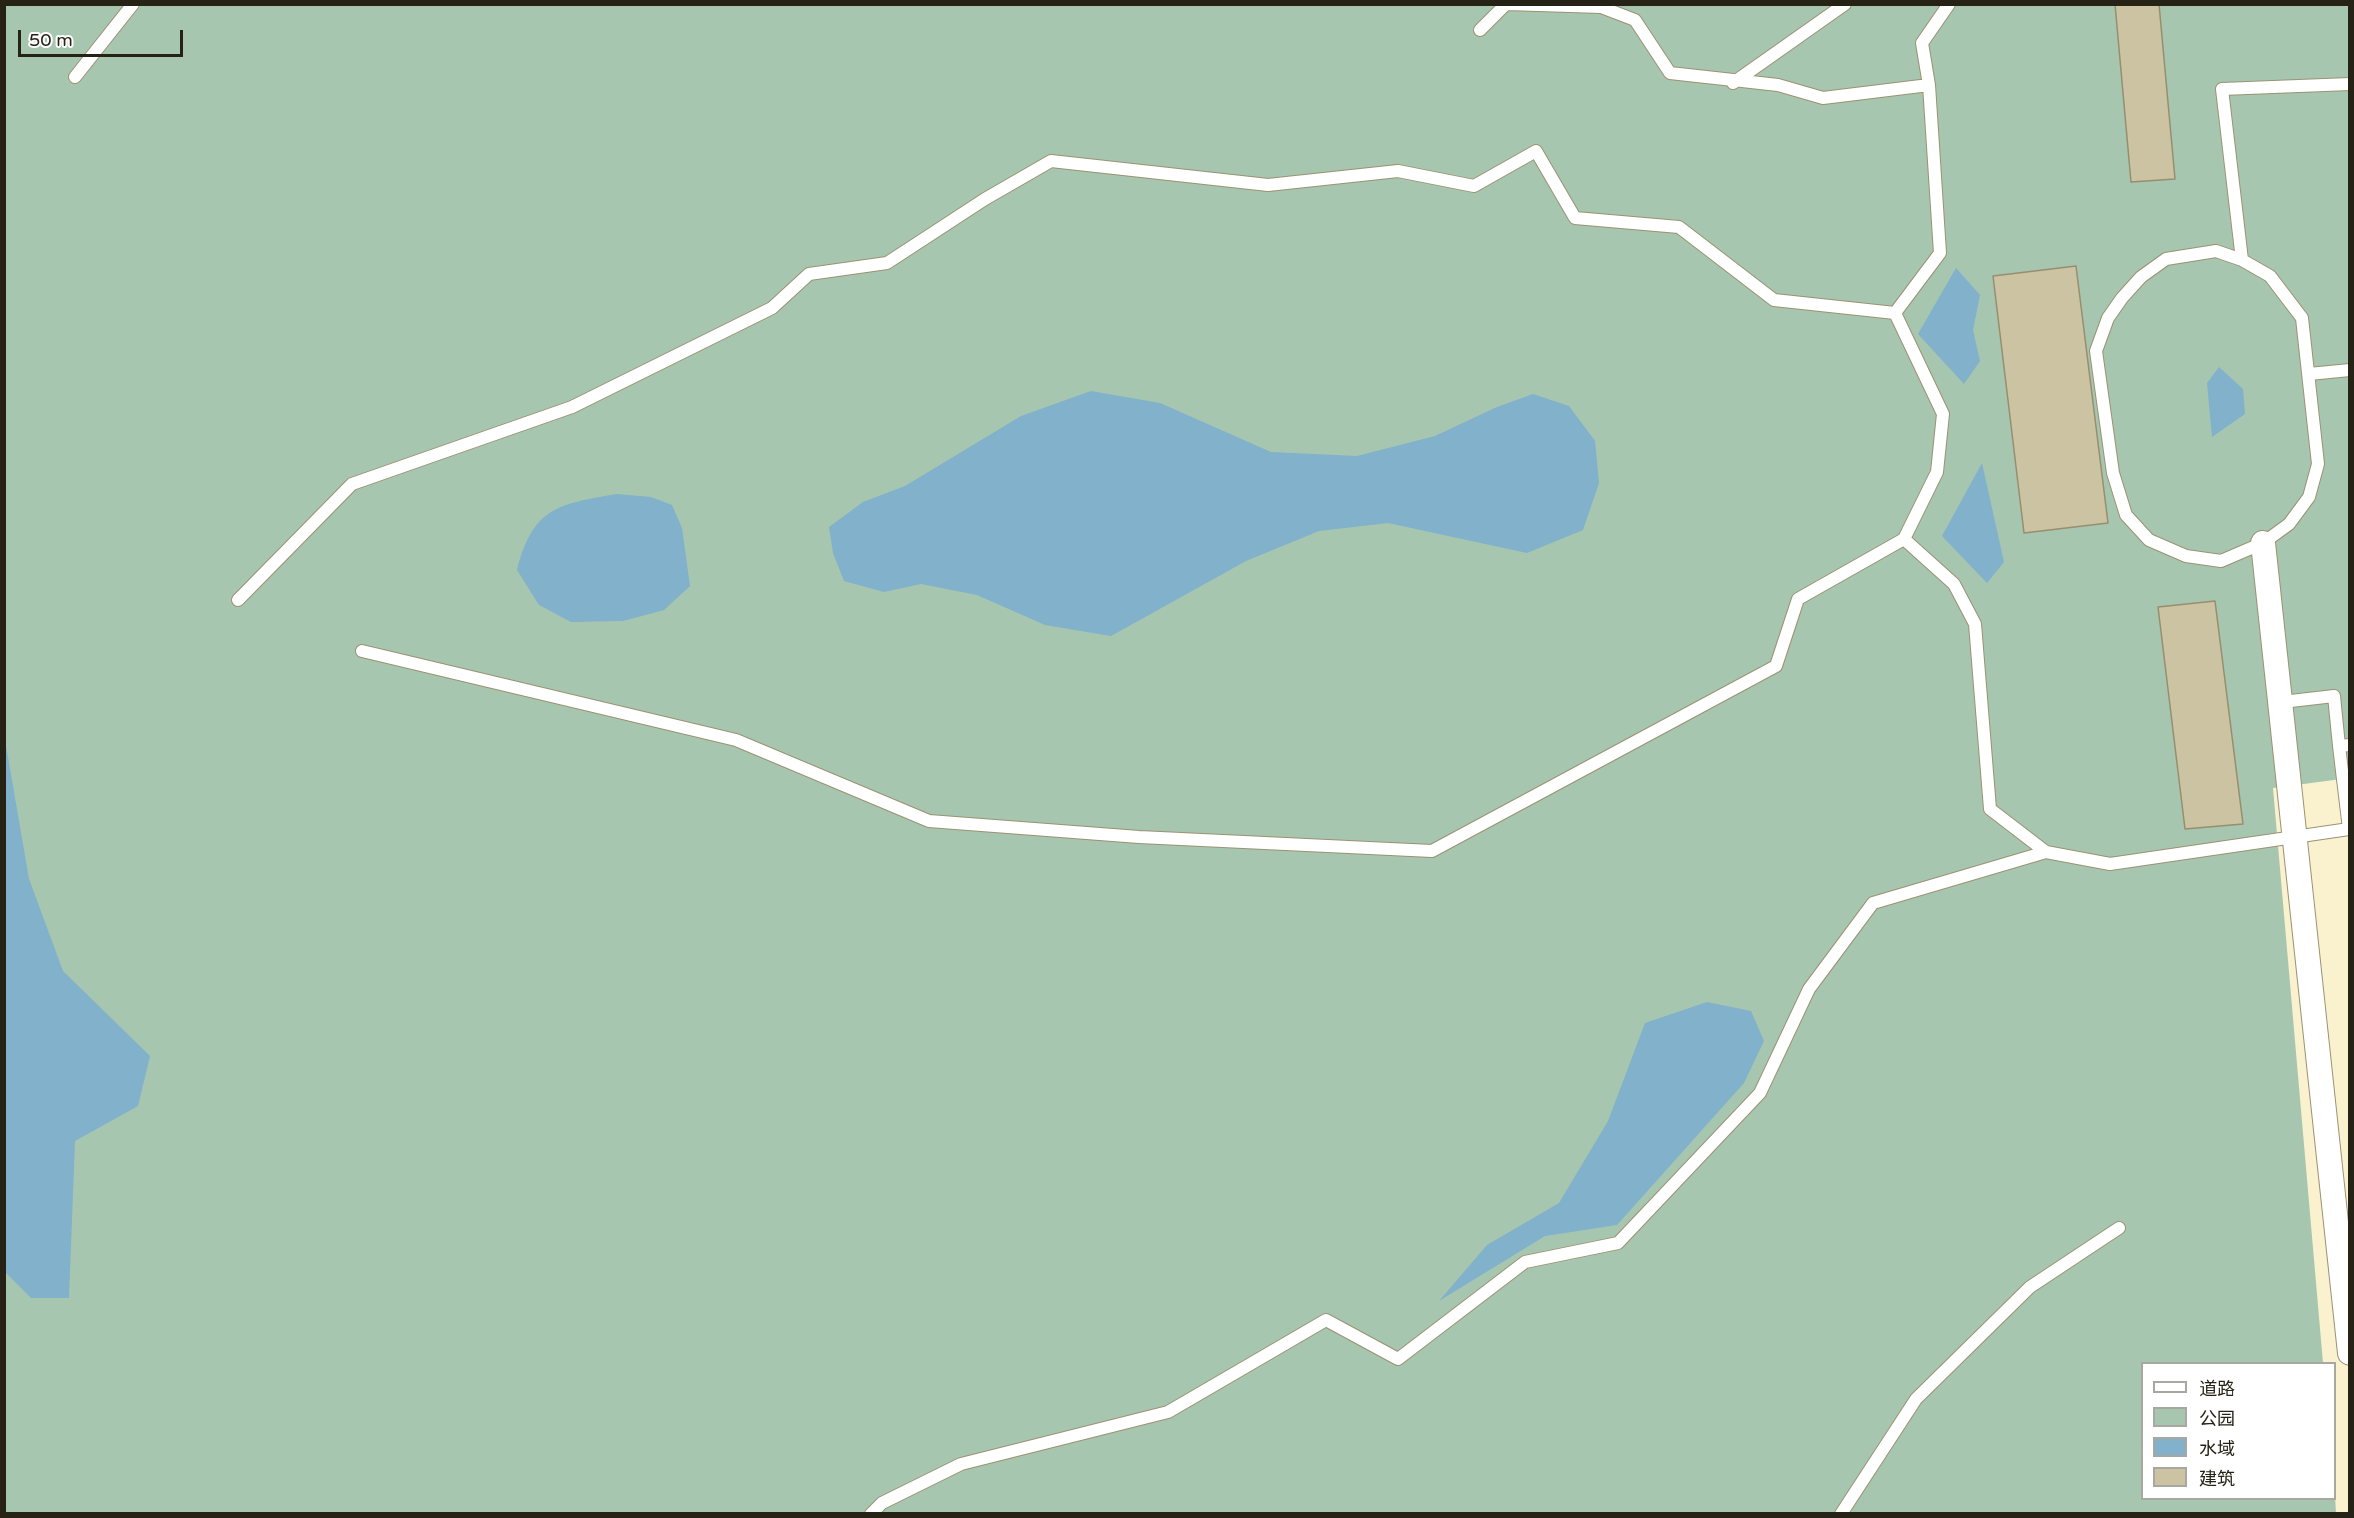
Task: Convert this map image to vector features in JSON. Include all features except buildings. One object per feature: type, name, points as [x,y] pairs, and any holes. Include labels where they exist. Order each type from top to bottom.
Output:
[{"type":"street","points":[[2263,543],[2349,1338]]},
{"type":"lane","points":[[75,77],[133,4]]},
{"type":"lane","points":[[1480,30],[1507,4],[1601,7],[1635,20],[1670,73],[1778,86],[1823,98],[1929,86]]},
{"type":"lane","points":[[1734,82],[1845,4]]},
{"type":"lane","points":[[1895,313],[1940,253],[1929,86],[1922,43],[1949,4]]},
{"type":"lane","points":[[2242,260],[2222,89],[2349,84]]},
{"type":"lane","points":[[238,600],[352,484],[572,407],[772,308],[809,274],[887,263],[985,199],[1051,161],[1268,185],[1398,171],[1474,186],[1536,151],[1575,218],[1679,227],[1774,300],[1895,313]]},
{"type":"lane","points":[[2216,251],[2242,260],[2270,276],[2302,318],[2309,374],[2318,464],[2310,497],[2289,524],[2263,543],[2221,561],[2186,556],[2150,540],[2126,515],[2113,474],[2096,351],[2108,318],[2141,277],[2166,260],[2216,251]]},
{"type":"lane","points":[[362,651],[736,740],[929,821],[1139,837],[1432,851],[1776,666],[1798,599],[1904,538],[1937,472],[1942,414],[1895,313]]},
{"type":"lane","points":[[2309,374],[2349,370]]},
{"type":"lane","points":[[1904,538],[1954,584],[1975,624],[1990,809],[2046,852],[2110,864],[2349,829],[2344,745],[2334,696],[2282,702]]},
{"type":"lane","points":[[871,1514],[882,1503],[961,1464],[1168,1412],[1326,1320],[1398,1359],[1526,1262],[1618,1243],[1760,1093],[1809,989],[1873,903],[2046,852]]},
{"type":"lane","points":[[1841,1514],[1916,1399],[2030,1287],[2119,1228]]},
{"type":"green space","points":[[5,5],[2349,5],[2349,778],[2273,788],[2323,1362],[2141,1362],[2141,1500],[2335,1500],[2336,1513],[5,1514]]},
{"type":"water","points":[[1956,268],[1980,295],[1973,330],[1980,361],[1964,384],[1918,334]]},
{"type":"water","points":[[2219,367],[2243,389],[2245,414],[2212,437],[2207,383]]},
{"type":"water","points":[[1091,391],[1160,403],[1271,452],[1357,456],[1435,436],[1497,407],[1533,394],[1569,406],[1595,441],[1599,483],[1583,530],[1527,553],[1388,523],[1319,531],[1246,561],[1111,636],[1045,625],[977,595],[921,584],[884,592],[844,581],[833,553],[829,527],[863,502],[905,486],[1021,416]]},
{"type":"water","points":[[1982,463],[2004,562],[1987,583],[1942,536]]},
{"type":"water","points":[[617,494],[651,497],[672,505],[682,528],[690,586],[664,610],[623,621],[571,622],[539,605],[517,570],[523,549],[540,521],[551,512],[578,501]]},
{"type":"water","points":[[4,734],[29,879],[63,971],[150,1056],[138,1106],[75,1141],[69,1298],[31,1298],[5,1272]]},
{"type":"water","points":[[1707,1002],[1751,1011],[1764,1041],[1744,1083],[1617,1225],[1545,1236],[1439,1301],[1487,1245],[1559,1203],[1608,1121],[1645,1023]]}]
